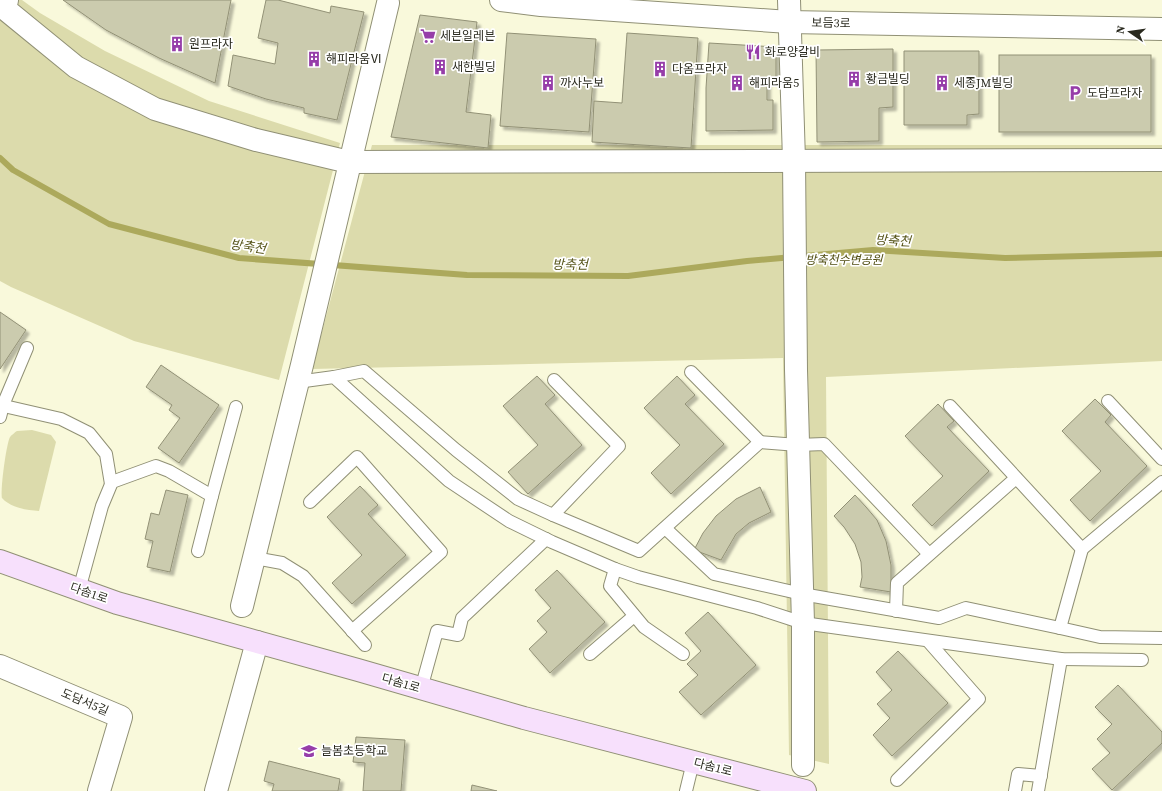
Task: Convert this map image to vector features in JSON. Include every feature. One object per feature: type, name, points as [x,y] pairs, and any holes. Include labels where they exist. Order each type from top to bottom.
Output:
[{"type":"street","points":[[7,0],[5,9],[76,67],[155,109],[256,140],[349,162],[1162,160]]},
{"type":"street","name":"보듬3로","points":[[501,0],[549,6],[789,22],[1162,29]]},
{"type":"street","points":[[789,0],[794,160],[796,353],[803,623],[803,765]]},
{"type":"street","points":[[242,606],[388,3]]},
{"type":"street","name":"다솜1로","points":[[0,561],[117,603],[524,718],[805,791]]},
{"type":"street","points":[[216,791],[257,642]]},
{"type":"street","name":"도담서5길","points":[[0,666],[121,717],[99,791]]},
{"type":"lane","points":[[27,348],[1,409],[61,419],[89,433],[106,454],[111,484],[102,506],[79,590]]},
{"type":"lane","points":[[297,382],[364,371],[456,450],[518,499],[553,516],[640,551],[760,442]]},
{"type":"lane","points":[[691,372],[760,442],[798,445],[824,444],[930,554]]},
{"type":"lane","points":[[334,377],[449,481],[509,521],[615,570],[757,608],[803,623],[1061,659],[1142,660]]},
{"type":"lane","points":[[553,516],[619,446],[554,380]]},
{"type":"lane","points":[[1108,401],[1162,459]]},
{"type":"lane","points":[[950,406],[1082,549]]},
{"type":"lane","points":[[198,551],[236,408]]},
{"type":"lane","points":[[310,502],[357,457],[440,552],[352,631]]},
{"type":"lane","points":[[111,484],[112,482],[156,466],[169,471],[212,496]]},
{"type":"lane","points":[[896,611],[897,583],[1016,478]]},
{"type":"lane","points":[[1060,628],[1082,549],[1162,482]]},
{"type":"lane","points":[[665,528],[714,574],[802,594],[939,618],[966,608],[1100,637],[1162,638]]},
{"type":"lane","points":[[421,688],[437,631],[458,635],[462,618],[546,539]]},
{"type":"lane","points":[[254,558],[282,563],[303,576],[365,645]]},
{"type":"lane","points":[[615,570],[610,586],[634,616],[644,627],[683,654]]},
{"type":"lane","points":[[590,654],[634,616]]},
{"type":"lane","points":[[897,780],[979,699],[928,641]]},
{"type":"lane","points":[[1038,791],[1061,659]]},
{"type":"lane","points":[[686,791],[693,762]]},
{"type":"lane","points":[[1015,791],[1018,774],[1041,776]]},
{"type":"green space","points":[[0,0],[22,0],[40,13],[105,51],[209,101],[340,143],[279,380],[134,341],[0,281]]},
{"type":"green space","name":"방축천수변공원","points":[[372,145],[1162,145],[1162,361],[826,377],[829,764],[789,755],[783,358],[312,369]]},
{"type":"green space","points":[[32,430],[51,435],[56,442],[39,511],[14,506],[2,498],[5,458],[10,437],[17,431]]},
{"type":"building","name":"원프라자","points":[[63,0],[231,0],[215,83],[159,58],[106,30]]},
{"type":"building","name":"해피라움Ⅵ","points":[[266,0],[278,0],[330,13],[331,6],[364,12],[337,120],[304,113],[304,108],[266,99],[228,86],[233,55],[275,64],[278,43],[258,38]]},
{"type":"building","name":"새한빌딩","points":[[420,15],[477,22],[466,112],[491,115],[488,148],[391,137]]},
{"type":"building","name":"까사누보","points":[[507,33],[596,39],[589,132],[500,126]]},
{"type":"building","name":"다옴프라자","points":[[627,33],[698,38],[691,148],[592,142],[594,101],[622,103]]},
{"type":"building","name":"해피라움5","points":[[709,43],[776,47],[776,79],[767,79],[767,100],[773,100],[773,130],[706,131],[706,88]]},
{"type":"building","name":"황금빌딩","points":[[893,49],[893,107],[879,108],[879,141],[817,142],[816,50]]},
{"type":"building","name":"세종JM빌딩","points":[[904,51],[979,51],[979,114],[967,115],[967,125],[904,125]]},
{"type":"building","name":"도담프라자","points":[[999,55],[1151,55],[1151,132],[999,132]]},
{"type":"building","points":[[0,312],[26,330],[0,369]]},
{"type":"building","points":[[161,365],[219,405],[179,463],[158,448],[180,418],[169,410],[172,405],[146,387]]},
{"type":"building","points":[[537,376],[555,395],[545,404],[582,445],[528,494],[508,472],[538,445],[503,406]]},
{"type":"building","points":[[677,376],[695,395],[685,404],[724,444],[671,494],[651,473],[680,445],[644,408]]},
{"type":"building","points":[[1095,399],[1111,415],[1105,422],[1147,466],[1090,521],[1070,500],[1101,471],[1062,431]]},
{"type":"building","points":[[938,404],[954,421],[947,427],[989,471],[932,526],[912,505],[943,476],[905,436]]},
{"type":"building","points":[[360,486],[378,505],[368,514],[406,555],[352,604],[332,583],[362,555],[327,517]]},
{"type":"building","points":[[760,487],[771,512],[749,523],[736,534],[721,560],[694,550],[703,533],[716,516],[736,499]]},
{"type":"building","points":[[166,490],[188,495],[170,572],[147,567],[153,541],[145,539],[151,513],[159,515]]},
{"type":"building","points":[[855,495],[877,520],[886,541],[891,565],[891,592],[860,587],[862,577],[861,562],[855,544],[844,527],[834,516]]},
{"type":"building","points":[[557,570],[605,622],[550,673],[529,649],[547,632],[537,621],[551,608],[535,590]]},
{"type":"building","points":[[708,612],[756,665],[701,715],[679,692],[698,675],[687,664],[701,651],[685,633]]},
{"type":"building","points":[[898,651],[948,703],[892,756],[873,735],[890,718],[877,704],[892,690],[876,672]]},
{"type":"building","points":[[1118,685],[1162,732],[1162,743],[1112,790],[1092,769],[1110,753],[1097,739],[1112,724],[1095,707]]},
{"type":"building","name":"늘봄초등학교","points":[[356,737],[405,740],[401,791],[363,791],[365,763],[353,762]]},
{"type":"building","name":"늘봄초등학교","points":[[269,761],[340,779],[338,791],[272,791],[274,784],[264,781]]},
{"type":"building","points":[[472,785],[497,791],[471,791]]},
{"type":"waterway","name":"방축천","points":[[0,158],[13,170],[109,224],[239,258],[467,275],[628,276],[747,261],[873,250],[1005,258],[1162,254]]},
{"type":"place","name":"세븐일레븐","points":[[428,36]]},
{"type":"place","name":"원프라자","points":[[177,44]]},
{"type":"place","name":"화로양갈비","points":[[753,52]]},
{"type":"place","name":"해피라움Ⅵ","points":[[314,59]]},
{"type":"place","name":"새한빌딩","points":[[440,67]]},
{"type":"place","name":"다옴프라자","points":[[660,69]]},
{"type":"place","name":"황금빌딩","points":[[854,79]]},
{"type":"place","name":"까사누보","points":[[548,83]]},
{"type":"place","name":"해피라움5","points":[[737,83]]},
{"type":"place","name":"세종JM빌딩","points":[[942,83]]},
{"type":"place","name":"도담프라자","points":[[1075,93]]},
{"type":"place","name":"늘봄초등학교","points":[[309,751]]}]
